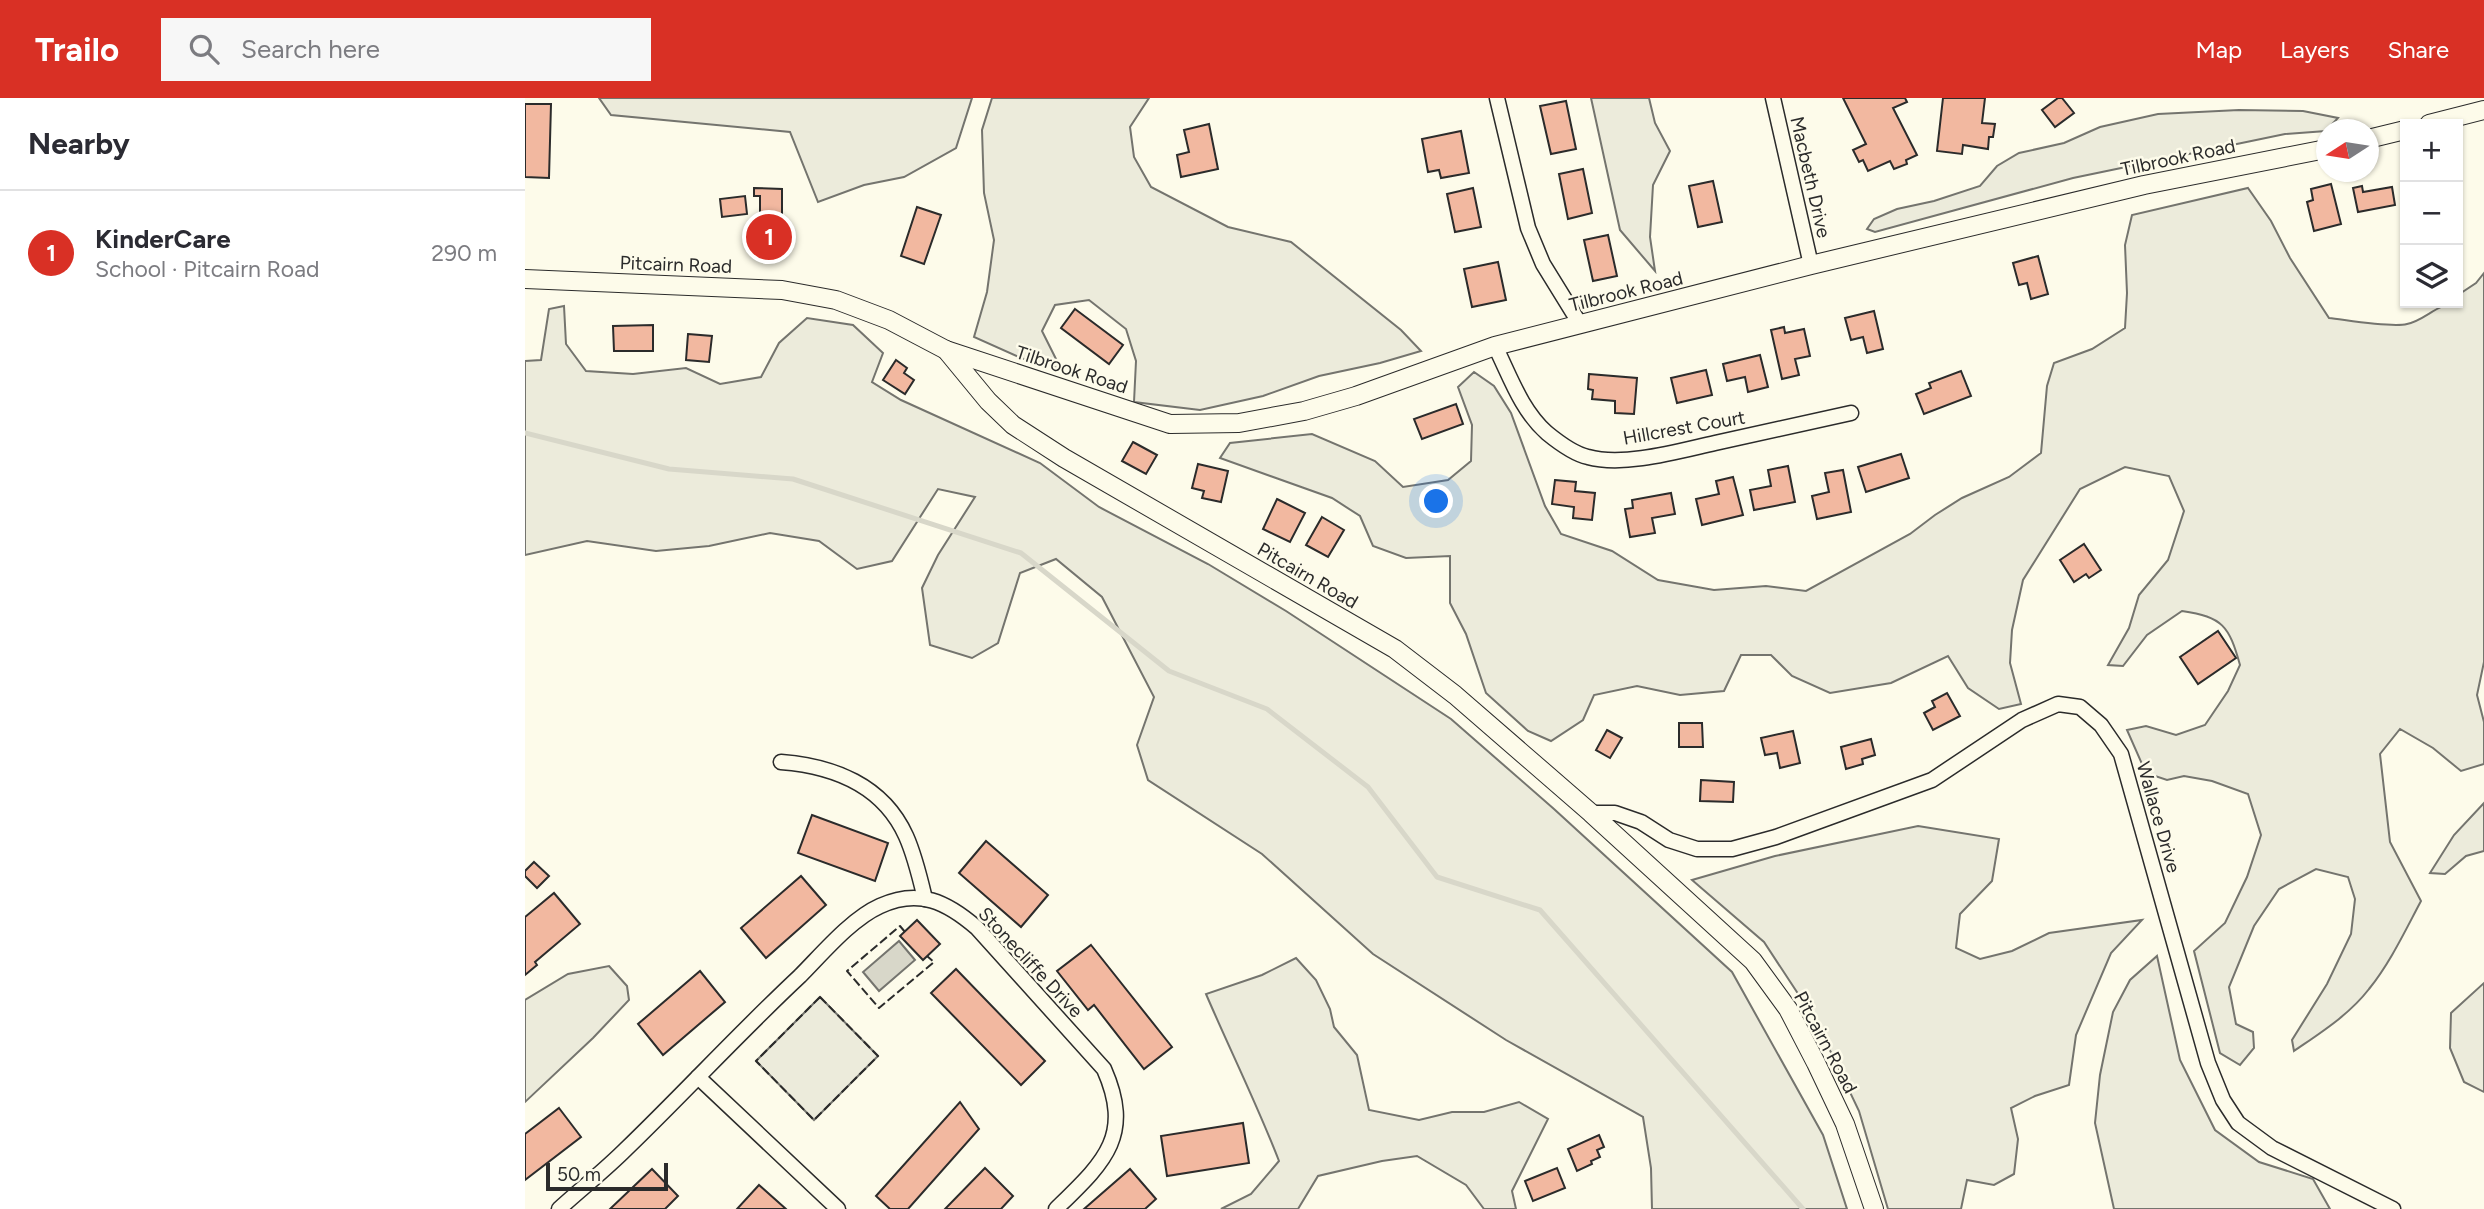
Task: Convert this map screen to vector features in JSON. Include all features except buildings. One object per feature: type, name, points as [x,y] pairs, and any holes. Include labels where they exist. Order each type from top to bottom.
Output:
[{"type":"street","points":[[1497,98],[1528,228],[1543,264],[1580,324]]},
{"type":"street","name":"Macbeth Drive","points":[[1773,98],[1811,265]]},
{"type":"street","points":[[2449,119],[2484,110]]},
{"type":"street","points":[[2379,136],[2400,131]]},
{"type":"street","name":"Tilbrook Road","points":[[946,350],[1170,424],[1239,423],[1304,411],[1356,396],[1495,346],[1811,265],[2144,185],[2316,151]]},
{"type":"street","name":"Pitcairn Road","points":[[525,279],[782,290],[836,300],[889,320],[946,350],[988,401],[1013,425],[1076,465],[1395,649],[1455,695],[1591,813],[1753,961],[1788,1009],[1845,1125],[1874,1209]]},
{"type":"street","name":"Hillcrest Court","points":[[1495,346],[1531,416],[1547,433],[1566,447],[1587,457],[1613,460],[1656,454],[1850,413]]},
{"type":"street","name":"Wallace Drive","points":[[1591,813],[1615,813],[1641,822],[1669,840],[1697,849],[1732,849],[1776,837],[1932,780],[2022,720],[2058,704],[2080,707],[2101,725],[2121,754],[2208,1063],[2223,1100],[2238,1123],[2272,1148],[2393,1209]]},
{"type":"street","points":[[781,762],[831,769],[873,794],[905,834],[925,899]]},
{"type":"street","name":"Stonecliffe Drive","points":[[559,1209],[625,1151],[773,1000],[857,921],[881,906],[910,899],[925,899],[942,903],[959,912],[977,928],[1104,1069],[1114,1091],[1114,1136],[1106,1155],[1090,1176],[1056,1209]]},
{"type":"street","points":[[698,1077],[838,1209]]},
{"type":"shaded area","points":[[599,98],[972,98],[956,148],[904,177],[864,185],[818,202],[790,132],[611,115]]},
{"type":"shaded area","points":[[992,98],[1149,98],[1130,127],[1134,157],[1151,187],[1228,227],[1291,242],[1401,330],[1421,351],[1319,376],[1263,396],[1200,410],[1134,402],[1136,361],[1126,329],[1089,300],[1055,305],[1042,331],[1061,369],[1021,358],[974,337],[987,292],[994,240],[984,193],[982,130]]},
{"type":"shaded area","points":[[1591,98],[1649,98],[1655,123],[1670,151],[1653,185],[1650,237],[1655,271],[1620,230]]},
{"type":"shaded area","points":[[2239,110],[2303,111],[2338,118],[2316,119],[2316,132],[2285,134],[2073,178],[1875,232],[1867,229],[1874,219],[1897,209],[1934,201],[1980,186],[1997,166],[2019,153],[2064,143],[2100,127],[2158,114]]},
{"type":"shaded area","points":[[2248,188],[2329,318],[2400,325],[2420,319],[2440,308],[2463,308],[2463,292],[2476,283],[2484,273],[2484,662],[2477,695],[2484,722],[2484,764],[2461,771],[2433,748],[2400,729],[2380,754],[2390,842],[2421,901],[2390,958],[2361,998],[2334,1023],[2294,1051],[2292,1040],[2327,984],[2351,934],[2355,899],[2348,877],[2316,869],[2279,889],[2254,926],[2229,987],[2236,1024],[2253,1032],[2254,1048],[2240,1065],[2220,1053],[2194,951],[2225,923],[2247,877],[2261,835],[2248,794],[2212,781],[2184,776],[2167,780],[2146,773],[2127,730],[2146,726],[2176,735],[2205,725],[2228,691],[2240,665],[2228,632],[2222,626],[2207,616],[2182,611],[2147,635],[2123,666],[2108,665],[2129,628],[2139,595],[2168,560],[2184,511],[2169,476],[2125,467],[2080,489],[2023,580],[2012,630],[2010,663],[2021,704],[1999,709],[1968,688],[1948,656],[1891,683],[1830,693],[1792,676],[1771,655],[1741,655],[1724,691],[1680,695],[1637,686],[1594,695],[1583,720],[1551,741],[1528,731],[1486,693],[1466,634],[1450,603],[1450,556],[1406,558],[1373,546],[1360,516],[1332,498],[1220,458],[1230,443],[1312,434],[1375,461],[1403,487],[1448,480],[1471,461],[1472,425],[1458,387],[1474,372],[1494,386],[1511,413],[1545,506],[1561,534],[1612,551],[1658,580],[1714,590],[1766,586],[1806,591],[1910,534],[1962,498],[2009,477],[2041,453],[2047,386],[2054,363],[2092,349],[2125,328],[2125,245],[2132,215]]},
{"type":"shaded area","points":[[564,306],[566,344],[586,371],[633,374],[686,368],[720,384],[761,377],[779,343],[807,318],[853,325],[883,353],[872,382],[901,400],[1040,463],[1099,507],[1208,564],[1286,611],[1451,719],[1732,972],[1823,1135],[1847,1209],[1652,1209],[1651,1168],[1643,1117],[1506,1040],[1373,954],[1262,854],[1148,780],[1137,745],[1154,697],[1102,597],[1056,559],[1020,573],[998,643],[972,658],[930,645],[922,588],[938,555],[975,497],[938,489],[892,561],[857,569],[819,541],[770,533],[709,546],[656,551],[587,541],[525,555],[525,361],[541,360],[549,309]]},
{"type":"shaded area","points":[[2484,803],[2484,851],[2466,856],[2445,874],[2430,873],[2454,835]]},
{"type":"shaded area","points":[[1918,826],[1999,839],[1992,881],[1960,914],[1956,948],[1980,959],[2012,951],[2049,933],[2142,920],[2111,953],[2076,1035],[2069,1085],[2035,1096],[2011,1108],[2018,1139],[2014,1174],[1994,1185],[1967,1180],[1961,1209],[1888,1209],[1859,1111],[1816,1021],[1764,942],[1692,880],[1775,856]]},
{"type":"shaded area","points":[[899,941],[915,960],[879,991],[863,972]]},
{"type":"shaded area","points":[[2157,956],[2180,1060],[2215,1130],[2259,1162],[2313,1179],[2330,1209],[2114,1209],[2095,1123],[2100,1075],[2113,1012],[2130,980]]},
{"type":"shaded area","points":[[1296,958],[1316,980],[1330,1009],[1334,1027],[1357,1055],[1369,1110],[1419,1120],[1452,1112],[1484,1112],[1519,1102],[1548,1119],[1512,1191],[1516,1209],[1484,1209],[1466,1185],[1417,1156],[1318,1176],[1298,1209],[1221,1209],[1251,1194],[1279,1161],[1206,994],[1262,975]]},
{"type":"shaded area","points":[[609,966],[627,986],[629,1000],[525,1102],[525,1000],[568,974]]},
{"type":"shaded area","points":[[2484,983],[2484,1092],[2464,1082],[2450,1048],[2451,1013]]},
{"type":"shaded area","points":[[820,997],[878,1056],[814,1120],[756,1061]]},
{"type":"waterway","points":[[525,433],[669,469],[793,479],[1021,553],[1169,671],[1267,709],[1368,787],[1437,877],[1540,910],[1803,1209]]},
{"type":"fence","points":[[905,932],[900,926],[847,971],[879,1008],[934,962],[927,956]]},
{"type":"fence","points":[[820,997],[878,1056],[814,1120],[756,1061],[820,997]]},
{"type":"place","name":"KinderCare","points":[[769,237]]}]
